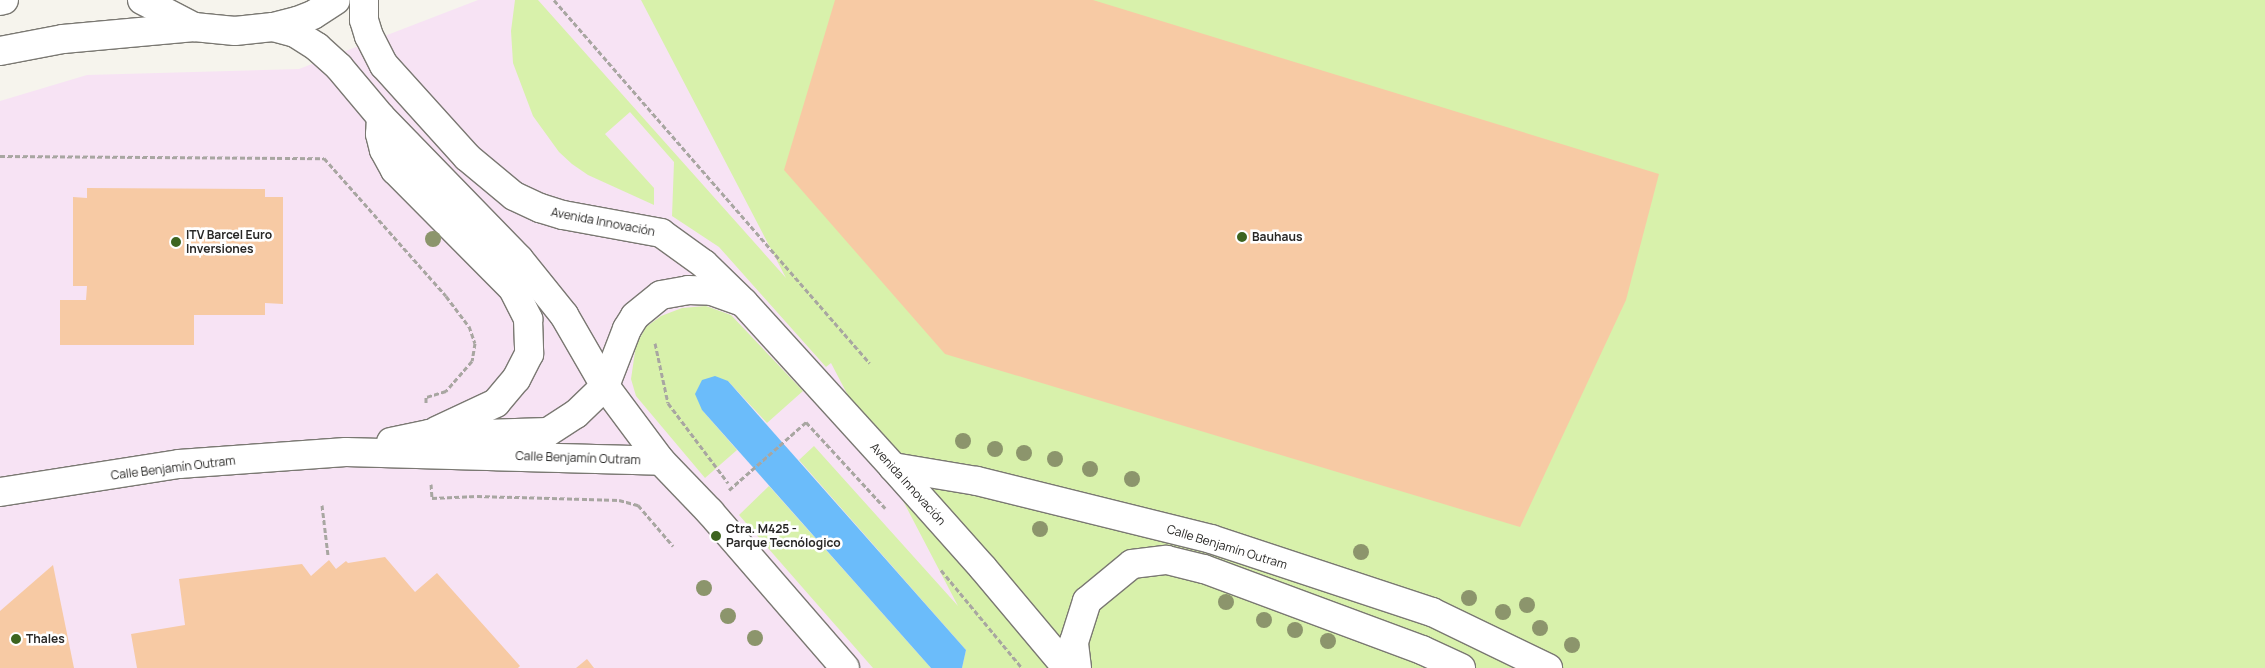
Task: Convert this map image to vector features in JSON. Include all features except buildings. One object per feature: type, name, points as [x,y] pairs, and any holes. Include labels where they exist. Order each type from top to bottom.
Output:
[{"type":"street","points":[[0,1],[4,0]]},
{"type":"street","points":[[142,0],[194,27]]},
{"type":"street","points":[[0,51],[63,39],[194,27],[235,31],[273,27],[313,15],[336,0]]},
{"type":"street","name":"Avenida Innovación","points":[[364,0],[364,20],[369,36],[384,65],[467,157],[514,196],[540,208],[563,215],[661,233],[704,264],[744,303],[893,467],[1067,668]]},
{"type":"street","points":[[273,27],[295,33],[317,47],[339,67],[382,117],[525,266],[564,314],[606,386],[661,461],[710,512],[845,668]]},
{"type":"street","points":[[382,117],[380,134],[384,150],[395,170],[513,289],[528,319],[529,354],[516,379],[496,403],[429,434]]},
{"type":"street","name":"Avenida Innovación","points":[[606,386],[627,329],[635,316],[661,295],[688,290],[712,290],[744,303]]},
{"type":"street","name":"Calle Benjamín Outram","points":[[346,452],[429,434],[548,432],[576,414],[606,386]]},
{"type":"street","name":"Calle Benjamín Outram","points":[[0,492],[179,464],[346,452],[661,461]]},
{"type":"street","name":"Calle Benjamín Outram","points":[[893,467],[977,481],[1211,539],[1432,612],[1548,668]]},
{"type":"street","points":[[1077,668],[1074,642],[1088,601],[1132,564],[1167,560],[1204,569],[1413,647],[1461,668]]},
{"type":"path","points":[[554,0],[870,363]]},
{"type":"path","points":[[0,156],[324,158],[446,296],[469,326],[475,343],[472,361],[446,391],[426,397]]},
{"type":"path","points":[[635,316],[654,335],[668,403],[731,488],[806,422],[886,509]]},
{"type":"path","points":[[432,498],[477,496],[619,500],[638,506],[673,546]]},
{"type":"path","points":[[322,505],[328,555]]},
{"type":"path","points":[[938,567],[1022,668]]},
{"type":"shaded area","points":[[478,0],[1625,0],[2265,668],[0,668],[0,101],[87,75],[299,69]]},
{"type":"green space","points":[[515,0],[538,0],[786,278],[641,0],[2265,0],[2265,668],[962,668],[966,650],[799,460],[814,446],[958,606],[831,363],[826,367],[719,247],[672,216],[674,162],[630,112],[605,134],[654,188],[654,205],[588,175],[559,152],[533,116],[513,63],[511,31]]},
{"type":"green space","points":[[706,306],[731,315],[803,391],[767,423],[728,381],[702,410],[737,450],[705,478],[636,396],[631,379],[636,345],[646,327],[661,316],[682,308]]},
{"type":"green space","points":[[769,486],[931,668],[873,668],[739,515]]},
{"type":"water","points":[[715,376],[728,381],[966,650],[962,668],[931,668],[702,410],[695,394],[702,380]]},
{"type":"place","name":"Bauhaus","points":[[1242,237]]},
{"type":"place","name":"ITV Barcel Euro Inversiones","points":[[176,242]]},
{"type":"place","name":"Ctra. M425 - Parque Tecnólogico","points":[[716,536]]},
{"type":"place","name":"Thales","points":[[16,639]]}]
